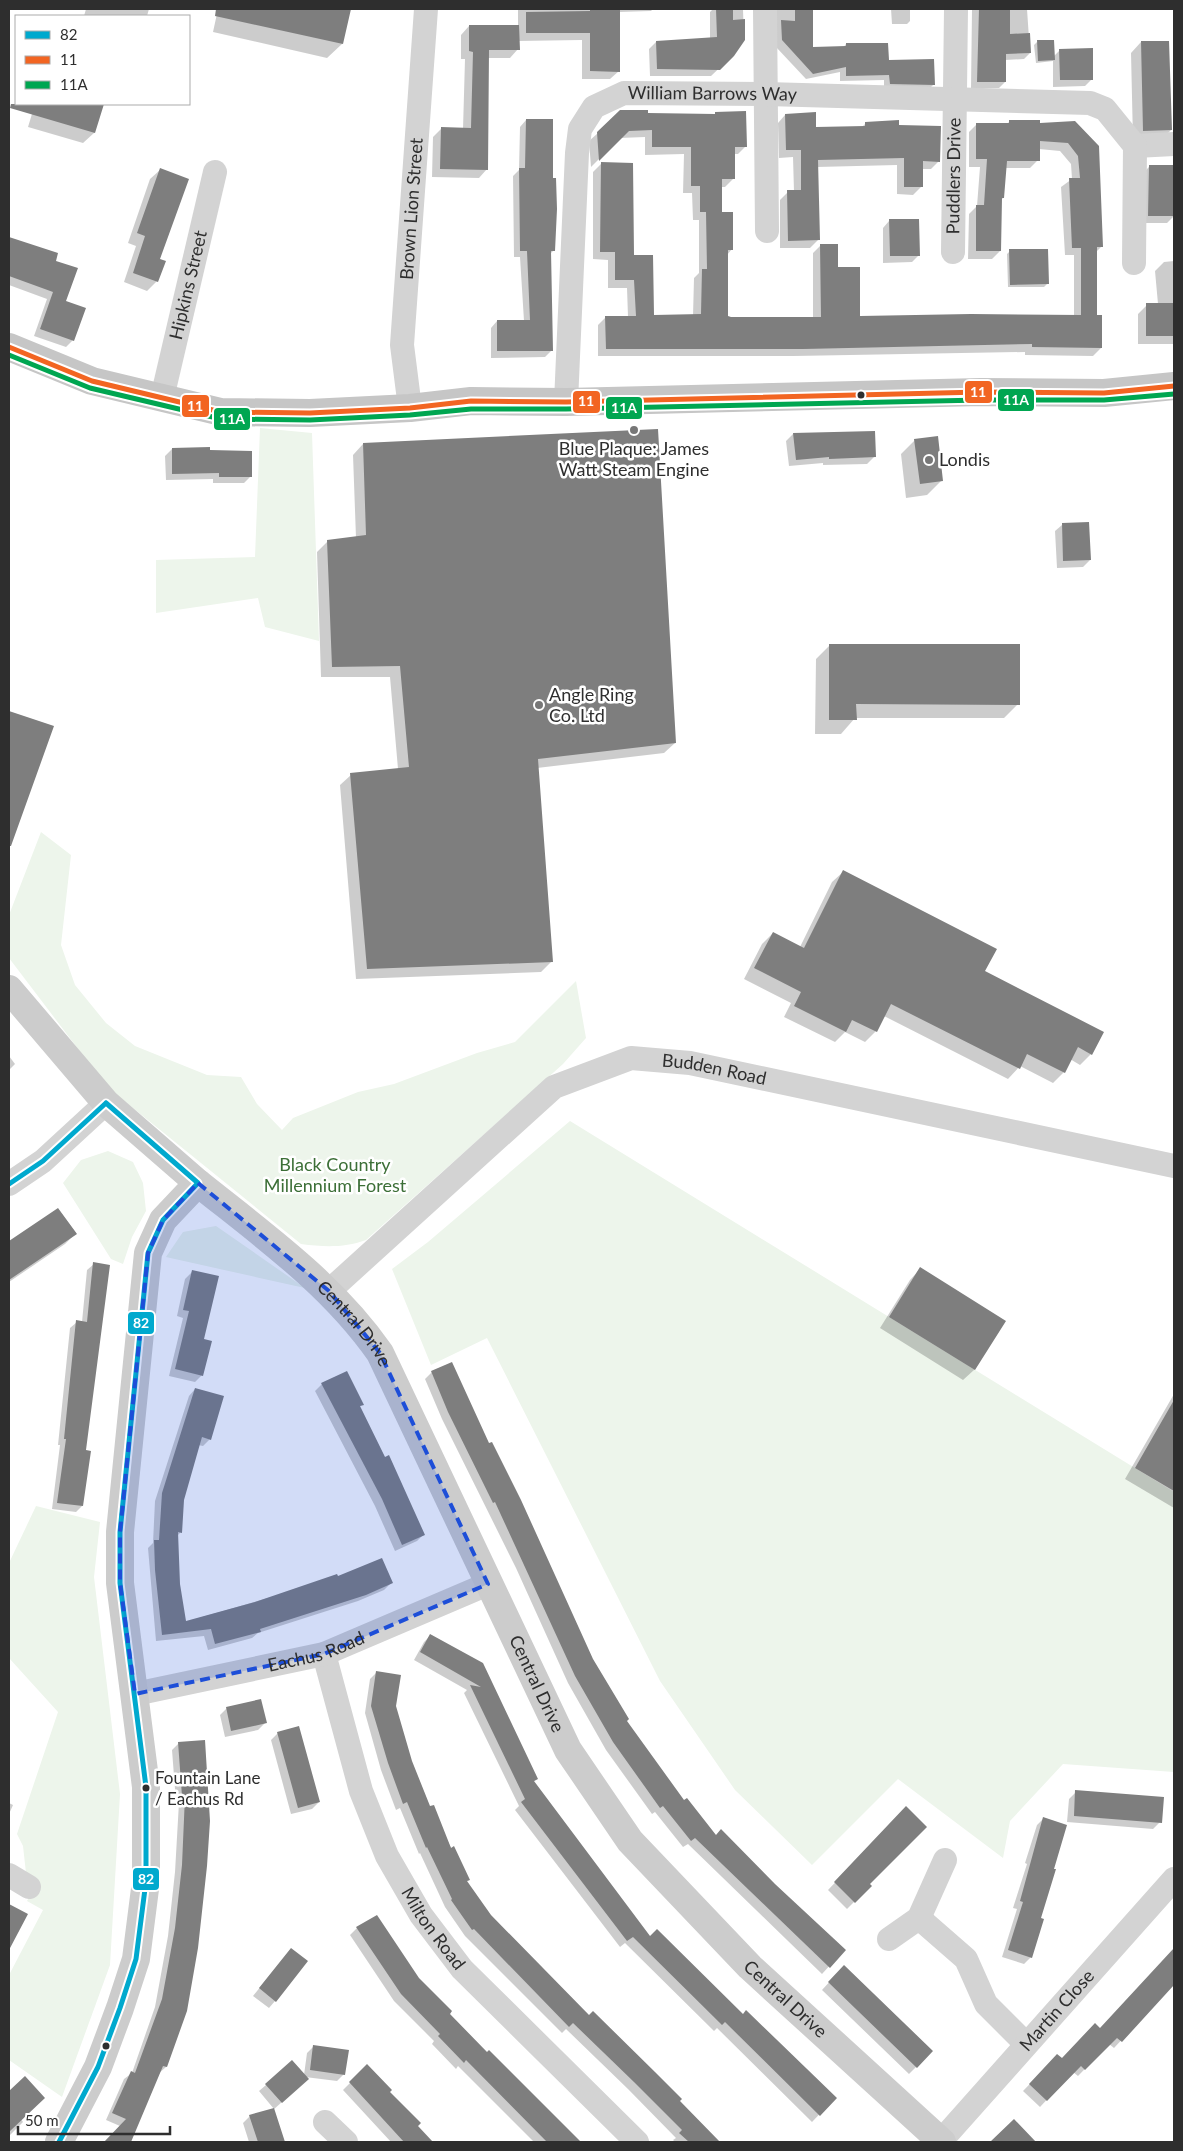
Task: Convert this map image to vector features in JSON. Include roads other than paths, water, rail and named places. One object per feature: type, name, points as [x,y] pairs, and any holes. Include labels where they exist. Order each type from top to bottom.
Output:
[{"type":"main road","points":[[9,346],[92,381],[222,412],[310,413],[410,408],[472,401],[566,402],[981,392],[1104,393],[1174,386]]},
{"type":"street","name":"Brown Lion Street","points":[[410,408],[402,345],[426,9]]},
{"type":"street","points":[[765,9],[767,231]]},
{"type":"street","name":"Puddlers Drive","points":[[953,252],[956,9]]},
{"type":"street","name":"William Barrows Way","points":[[566,402],[577,153],[584,120],[594,107],[624,93],[766,94],[1090,104],[1105,109],[1135,146]]},
{"type":"street","points":[[1134,263],[1135,146],[1174,144]]},
{"type":"street","name":"Hipkins Street","points":[[162,398],[215,172]]},
{"type":"street","name":"Central Drive","points":[[9,989],[106,1103],[198,1184],[329,1291],[366,1333],[380,1353],[568,1750],[630,1841],[750,1967],[941,2142]]},
{"type":"street","name":"Budden Road","points":[[329,1291],[554,1087],[631,1058],[690,1063],[1174,1166]]},
{"type":"street","points":[[9,1184],[43,1161],[106,1103]]},
{"type":"street","points":[[58,2142],[98,2067],[136,1959],[146,1881],[146,1787],[135,1694],[126,1644],[120,1583],[120,1532],[148,1252],[163,1220],[198,1184]]},
{"type":"street","name":"Eachus Road","points":[[135,1694],[324,1654],[488,1584]]},
{"type":"street","name":"Milton Road","points":[[324,1654],[361,1791],[387,1856],[421,1915],[462,1969],[637,2142]]},
{"type":"street","points":[[889,1939],[919,1918],[945,1860]]},
{"type":"street","name":"Martin Close","points":[[941,2142],[1174,1879]]},
{"type":"street","points":[[919,1918],[966,1959],[986,2004],[1026,2044]]},
{"type":"street","points":[[325,2122],[346,2142]]},
{"type":"place","name":"Blue Plaque: James Watt Steam Engine","points":[[634,430]]},
{"type":"place","name":"Londis","points":[[929,460]]},
{"type":"place","name":"Angle Ring Co. Ltd","points":[[539,705]]},
{"type":"place","name":"Fountain Lane / Eachus Rd","points":[[146,1788]]},
{"type":"park label","name":"Black Country Millennium Forest","points":[[335,1175]]}]
